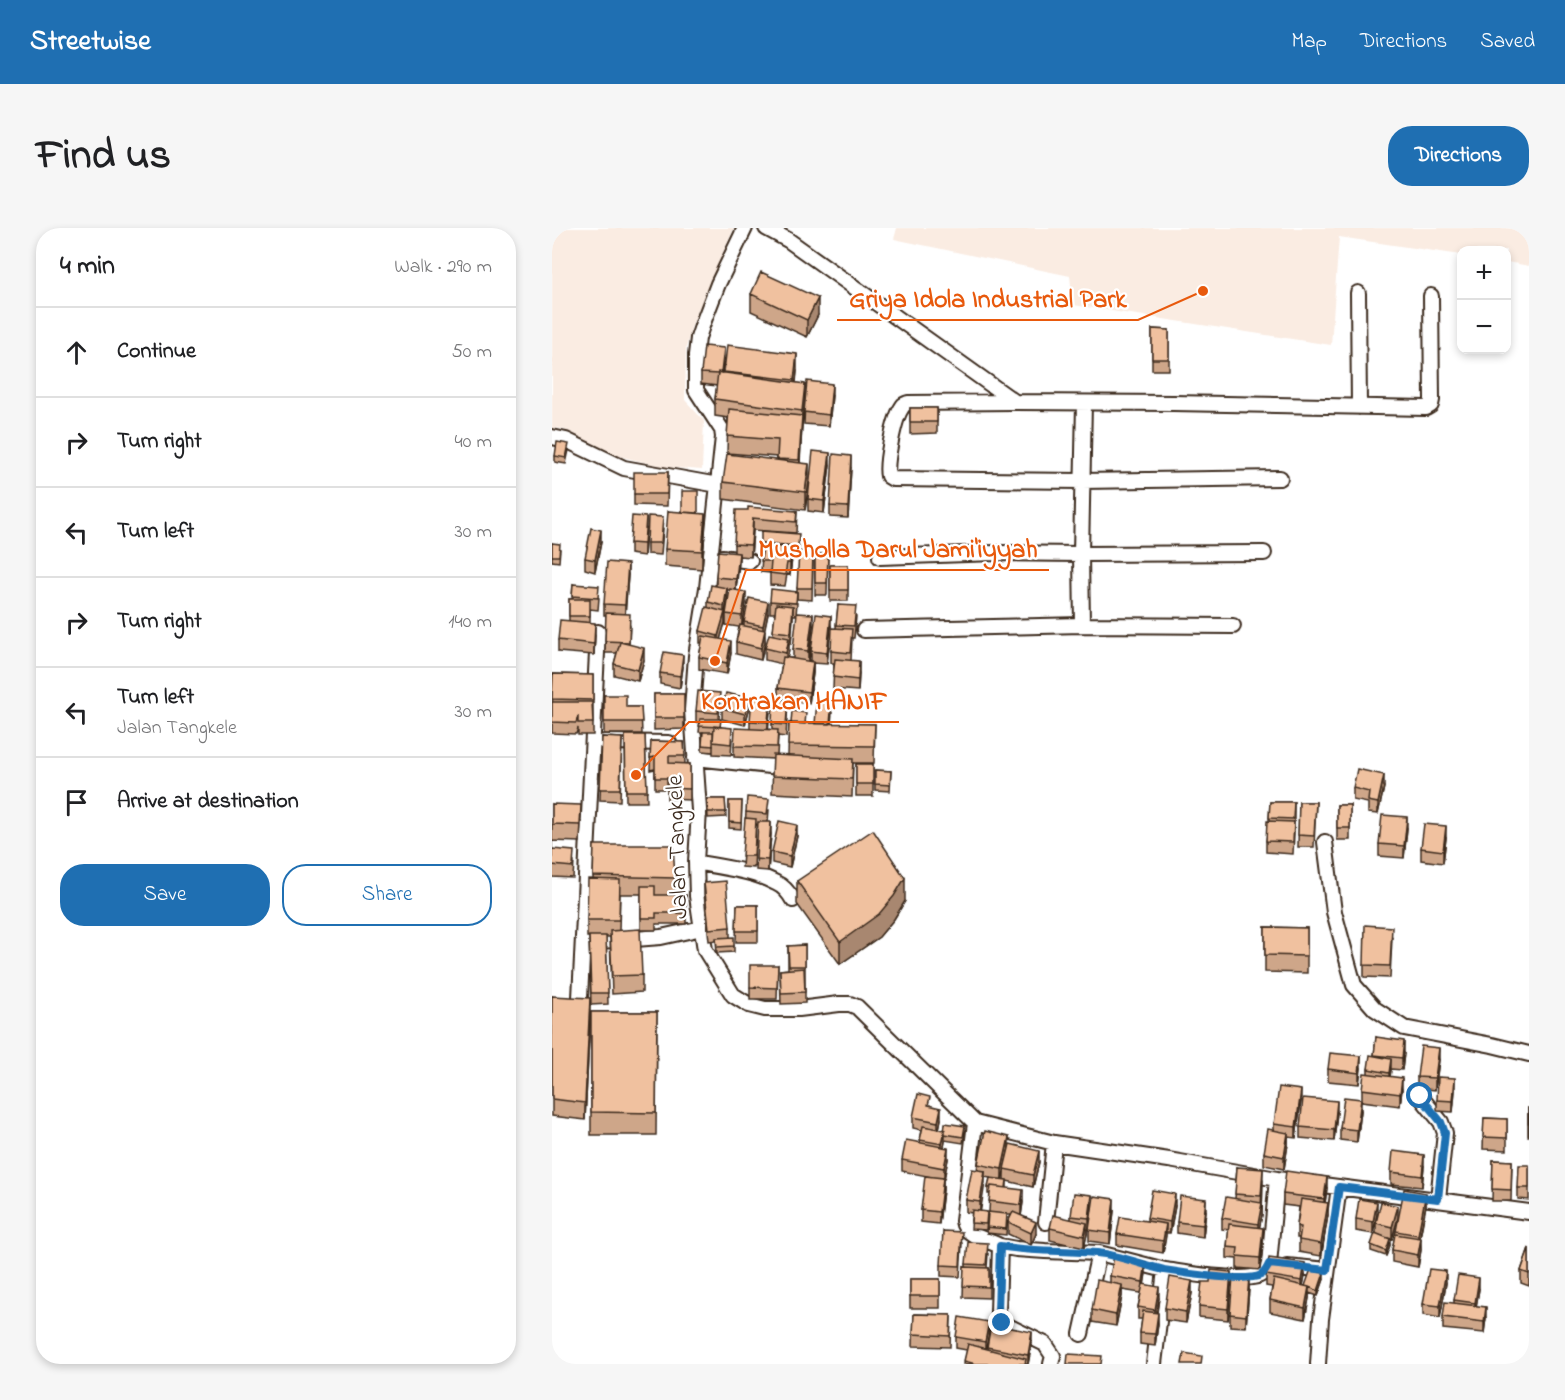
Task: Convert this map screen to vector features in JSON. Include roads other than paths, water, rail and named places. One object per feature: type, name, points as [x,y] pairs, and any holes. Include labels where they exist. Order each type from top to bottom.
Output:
[{"type":"street","name":"Jalan Tangkele","points":[[745,228],[718,284],[698,338],[696,355],[696,390],[722,430],[722,456],[696,656],[699,693],[692,710],[699,810],[697,896],[705,950],[733,995],[749,1005],[765,1009],[799,1009],[839,1004],[850,1004],[857,1007],[975,1123]]},
{"type":"street","points":[[766,228],[788,240],[1015,402]]},
{"type":"street","points":[[1358,293],[1359,407]]},
{"type":"street","points":[[1280,478],[1082,481],[893,479],[888,476],[886,469],[899,411],[908,403],[1173,402],[1426,408],[1431,405],[1431,296]]},
{"type":"street","points":[[1082,625],[1084,403]]},
{"type":"street","points":[[552,437],[566,440],[624,468],[718,485]]},
{"type":"street","points":[[880,556],[996,553],[1264,553]]},
{"type":"street","points":[[710,556],[750,561]]},
{"type":"street","points":[[864,630],[1082,625],[1233,626]]},
{"type":"street","points":[[552,1008],[578,1009],[580,998],[598,632]]},
{"type":"street","points":[[593,742],[694,743]]},
{"type":"street","points":[[695,758],[805,769]]},
{"type":"street","points":[[1325,843],[1334,912],[1354,985],[1375,1009],[1404,1028],[1529,1054]]},
{"type":"street","points":[[696,862],[755,875],[777,883],[789,893],[793,900]]},
{"type":"street","points":[[583,941],[661,937],[702,928]]},
{"type":"street","points":[[1420,1096],[1441,1122],[1445,1133],[1438,1199]]},
{"type":"street","points":[[1277,1179],[1269,1264],[1266,1271],[1259,1276],[1234,1278],[1165,1270],[1099,1253],[1016,1249],[1000,1246],[964,1228],[975,1123],[1054,1143],[1277,1179],[1529,1212]]},
{"type":"street","points":[[1046,1222],[1054,1143]]},
{"type":"street","points":[[1318,1364],[1321,1319],[1339,1187]]},
{"type":"street","points":[[1000,1246],[999,1319],[1002,1323],[1045,1344],[1053,1356],[1051,1364]]},
{"type":"street","points":[[1081,1334],[1099,1253]]},
{"type":"street","points":[[1269,1264],[1327,1270]]},
{"type":"street","points":[[1154,1364],[1165,1270]]},
{"type":"place","name":"Griya Idola Industrial Park","points":[[1203,291]]},
{"type":"place","name":"Musholla Darul Jami'iyyah","points":[[715,661]]},
{"type":"place","name":"Kontrakan HANIF","points":[[636,775]]}]
